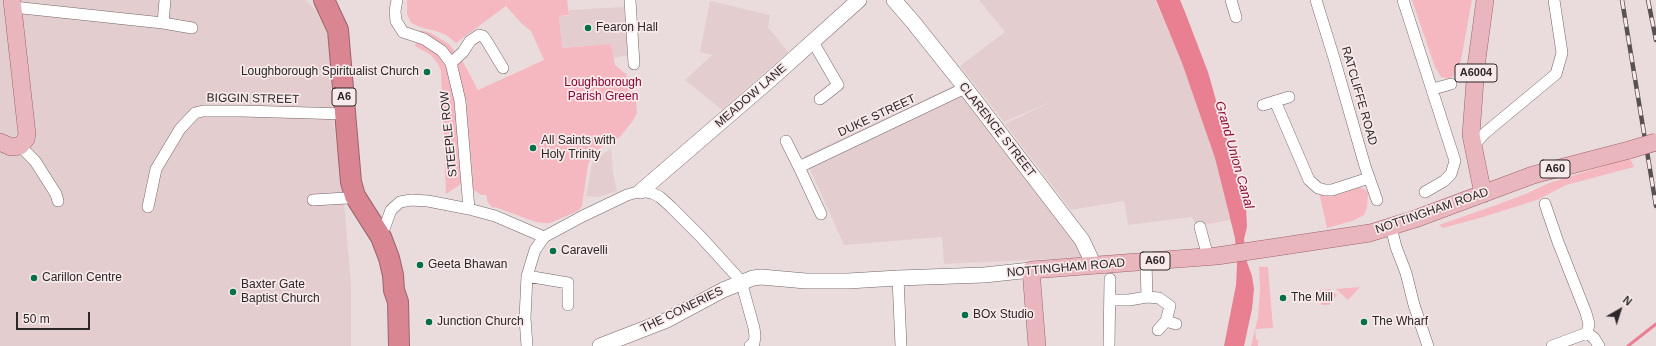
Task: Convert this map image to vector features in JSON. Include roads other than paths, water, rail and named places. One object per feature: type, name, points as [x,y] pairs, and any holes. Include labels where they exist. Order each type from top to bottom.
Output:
[{"type":"highway","name":"A6","points":[[324,0],[338,30],[351,182],[355,196],[381,237],[389,258],[393,275],[394,290],[398,302],[399,346]]},
{"type":"highway","name":"A6","points":[[387,346],[390,301],[394,290]]},
{"type":"main road","name":"A6004","points":[[1483,194],[1471,135],[1476,67],[1485,0]]},
{"type":"main road","points":[[0,142],[11,147],[20,146],[26,139],[27,134],[13,4]]},
{"type":"main road","name":"NOTTINGHAM ROAD","points":[[1031,270],[1212,257],[1360,234],[1391,227],[1533,175],[1656,142]]},
{"type":"main road","points":[[1031,270],[1037,346]]},
{"type":"street","points":[[163,23],[165,0]]},
{"type":"street","points":[[398,0],[395,11],[396,21],[403,32],[424,39],[442,51],[451,62],[463,52],[470,41],[479,35],[483,36],[503,68]]},
{"type":"street","points":[[630,0],[634,64]]},
{"type":"street","name":"MEADOW LANE","points":[[641,191],[813,42],[859,0]]},
{"type":"street","name":"CLARENCE STREET","points":[[894,0],[965,88],[1082,240],[1093,266]]},
{"type":"street","points":[[1231,0],[1236,17]]},
{"type":"street","name":"RATCLIFFE ROAD","points":[[1316,0],[1369,178],[1377,200]]},
{"type":"street","points":[[1403,0],[1455,161],[1454,178],[1444,181],[1425,192]]},
{"type":"street","points":[[1473,146],[1485,132],[1556,74],[1561,62],[1562,53],[1554,0]]},
{"type":"street","points":[[13,4],[192,28]]},
{"type":"street","points":[[813,42],[838,85],[820,99]]},
{"type":"street","name":"STEEPLE ROW","points":[[451,62],[460,100],[470,209]]},
{"type":"street","points":[[1433,89],[1450,84]]},
{"type":"street","name":"DUKE STREET","points":[[799,167],[965,88]]},
{"type":"street","points":[[1263,105],[1288,97]]},
{"type":"street","points":[[1275,101],[1309,180],[1318,188],[1332,190],[1369,178]]},
{"type":"street","name":"BIGGIN STREET","points":[[148,207],[156,169],[180,129],[195,113],[203,111],[242,111],[346,114]]},
{"type":"street","points":[[786,140],[821,214]]},
{"type":"street","points":[[20,146],[35,161],[56,194],[58,201]]},
{"type":"street","points":[[527,346],[524,318],[527,276],[534,250],[544,237],[583,216],[641,191],[652,193],[660,197],[701,237],[741,281],[754,328],[754,343],[750,346]]},
{"type":"street","points":[[313,200],[347,198],[355,196]]},
{"type":"street","points":[[381,237],[391,210],[400,202],[428,201],[470,209],[495,216],[544,237]]},
{"type":"street","points":[[1545,204],[1558,242],[1586,313],[1589,324],[1587,333]]},
{"type":"street","points":[[1200,226],[1212,257]]},
{"type":"street","points":[[1391,227],[1428,346]]},
{"type":"street","points":[[1146,262],[1147,297]]},
{"type":"street","name":"NOTTINGHAM ROAD","points":[[741,281],[761,277],[816,282],[848,281],[984,275],[1031,270]]},
{"type":"street","points":[[527,276],[568,283],[568,305]]},
{"type":"street","points":[[898,278],[901,346]]},
{"type":"street","points":[[1109,346],[1110,279]]},
{"type":"street","name":"THE CONERIES","points":[[600,346],[667,320],[741,281]]},
{"type":"street","points":[[1110,300],[1129,300],[1147,297],[1160,298],[1170,306],[1171,323],[1158,330]]},
{"type":"street","points":[[1552,346],[1587,333]]},
{"type":"street","points":[[1587,333],[1594,338],[1599,346]]},
{"type":"waterway","points":[[1628,346],[1656,324]]},
{"type":"railway","points":[[1622,0],[1656,206]]},
{"type":"railway","points":[[1648,0],[1656,40]]},
{"type":"place","name":"Fearon Hall","points":[[588,28]]},
{"type":"place","name":"Loughborough Spiritualist Church","points":[[427,72]]},
{"type":"place","name":"All Saints with Holy Trinity","points":[[533,148]]},
{"type":"place","name":"Caravelli","points":[[553,251]]},
{"type":"place","name":"Geeta Bhawan","points":[[420,265]]},
{"type":"place","name":"Carillon Centre","points":[[34,278]]},
{"type":"place","name":"Baxter Gate Baptist Church","points":[[233,292]]},
{"type":"place","name":"The Mill","points":[[1283,298]]},
{"type":"place","name":"BOx Studio","points":[[965,315]]},
{"type":"place","name":"Junction Church","points":[[429,322]]},
{"type":"place","name":"The Wharf","points":[[1364,322]]},
{"type":"park label","name":"Loughborough Parish Green","points":[[603,90]]},
{"type":"water label","name":"Grand Union Canal","points":[[1234,155]]}]
